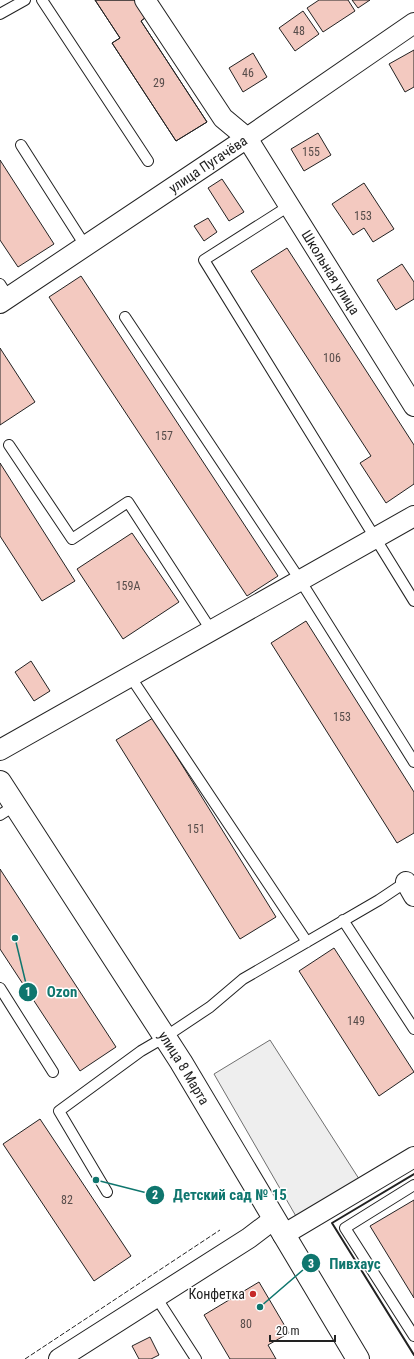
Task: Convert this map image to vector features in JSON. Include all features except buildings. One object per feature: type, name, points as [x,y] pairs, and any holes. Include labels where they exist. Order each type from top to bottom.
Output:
[{"type":"main road","name":"улица 8 Марта","points":[[0,782],[7,811],[166,1037],[358,1359]]},
{"type":"street","name":"Школьная улица","points":[[145,0],[223,118],[247,138],[414,406]]},
{"type":"street","name":"улица Пугачёва","points":[[3,295],[86,247],[414,22]]},
{"type":"street","points":[[0,750],[414,516]]},
{"type":"street","points":[[59,1359],[249,1238],[279,1227],[414,1157]]},
{"type":"lane","points":[[0,14],[25,0]]},
{"type":"lane","points":[[42,0],[148,161]]},
{"type":"lane","points":[[21,145],[86,247]]},
{"type":"lane","points":[[290,206],[204,260],[414,601]]},
{"type":"lane","points":[[126,317],[300,580],[414,762]]},
{"type":"lane","points":[[9,445],[72,538],[128,502],[211,630]]},
{"type":"lane","points":[[130,676],[307,942]]},
{"type":"lane","points":[[107,1192],[59,1111],[140,1051],[166,1037],[210,1007],[243,979],[343,920],[411,885]]},
{"type":"lane","points":[[343,920],[414,1029]]},
{"type":"lane","points":[[0,988],[53,1072]]},
{"type":"lane","points":[[414,1186],[345,1228],[414,1336]]},
{"type":"lane","points":[[156,1297],[196,1359]]},
{"type":"shaded area","points":[[270,1040],[361,1182],[297,1218],[214,1074]]},
{"type":"fence","points":[[25,1359],[220,1230]]},
{"type":"wall","points":[[414,1174],[332,1223],[414,1355]]},
{"type":"place","name":"Ozon","points":[[15,938]]},
{"type":"place","name":"Детский сад № 15","points":[[96,1180]]},
{"type":"place","name":"Конфетка","points":[[253,1294]]},
{"type":"place","name":"Пивхаус","points":[[260,1307]]}]
